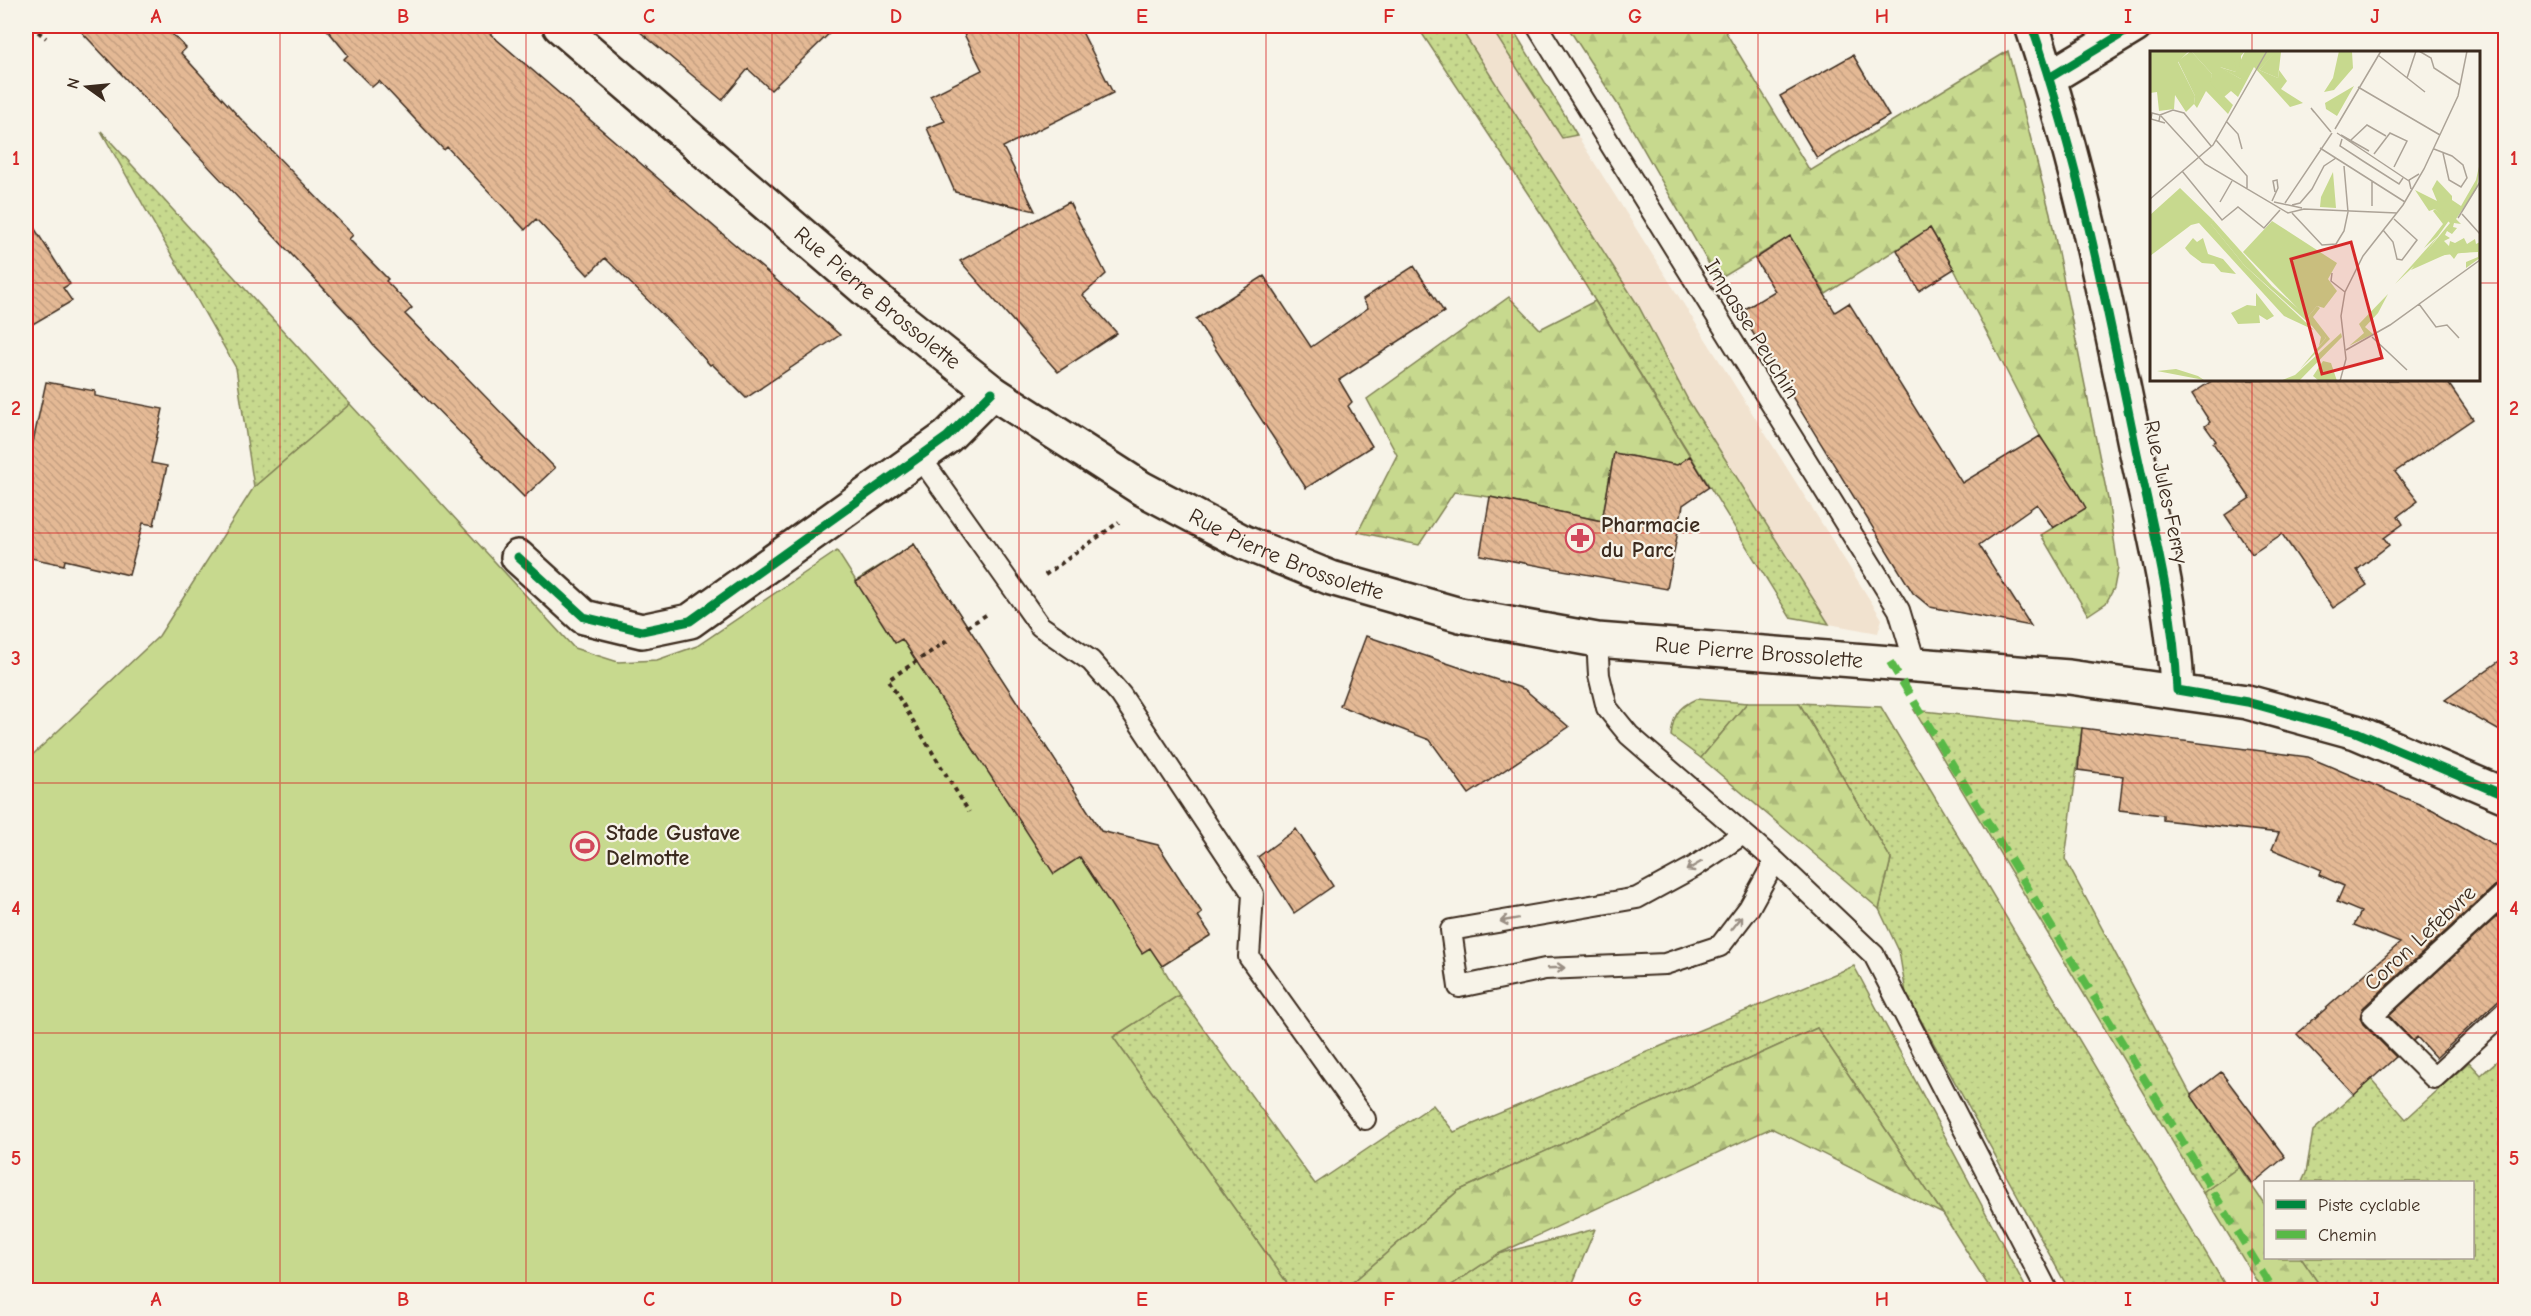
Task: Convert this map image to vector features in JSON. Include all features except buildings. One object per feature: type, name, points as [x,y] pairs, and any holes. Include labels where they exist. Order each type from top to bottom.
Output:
[{"type":"main road","name":"Rue Pierre Brossolette","points":[[560,26],[888,309],[992,392],[1141,488],[1243,542],[1331,578],[1460,615],[1597,640],[2069,676],[2247,702],[2356,732],[2505,796]]},
{"type":"main road","name":"Rue Jules Ferry","points":[[2031,26],[2049,78],[2105,294],[2165,582],[2176,651],[2177,690]]},
{"type":"main road","points":[[2049,78],[2135,26]]},
{"type":"main road","points":[[518,557],[584,617],[642,631],[690,621],[947,437],[992,392]]},
{"type":"lane","name":"Impasse Peuchin","points":[[1537,26],[1899,610],[1915,663]]},
{"type":"lane","points":[[920,457],[1040,626],[1091,661],[1121,696],[1253,894],[1249,957],[1365,1119]]},
{"type":"lane","points":[[1597,640],[1599,675],[1607,708],[1629,735],[1775,861],[1874,955],[2048,1290]]},
{"type":"lane","points":[[1743,834],[1694,867],[1636,898],[1451,930],[1458,987],[1545,969],[1665,964],[1720,946],[1749,908],[1775,861]]},
{"type":"lane","name":"Coron Lefebvre","points":[[2505,892],[2372,1016],[2434,1078],[2505,1011]]},
{"type":"path","points":[[31,26],[46,39]]},
{"type":"path","points":[[967,627],[1119,523],[1141,488]]},
{"type":"path","points":[[947,641],[888,680],[969,812]]},
{"type":"shaded area","points":[[1459,26],[1490,26],[1562,138],[1577,135],[1882,619],[1878,633],[1829,624],[1688,400],[1639,307]]},
{"type":"green space","points":[[1417,26],[1459,26],[1639,307],[1688,400],[1829,624],[1790,617],[1544,218]]},
{"type":"green space","points":[[1490,26],[1511,26],[1577,135],[1562,138]]},
{"type":"green space","points":[[1567,26],[1722,26],[1810,171],[2008,51],[2050,213],[2108,499],[2118,567],[2114,588],[2106,603],[2088,615],[2041,535],[2085,508],[2040,436],[1954,269],[1930,228],[1826,294],[1789,237],[1718,280],[1620,108]]},
{"type":"green space","points":[[101,131],[350,404],[254,487],[236,368]]},
{"type":"green space","points":[[1509,297],[1540,329],[1595,301],[1690,456],[1677,465],[1614,453],[1602,521],[1490,497],[1454,492],[1419,545],[1358,532],[1397,455],[1367,399]]},
{"type":"green space","name":"Stade Gustave Delmotte","points":[[350,404],[574,648],[618,662],[657,660],[697,646],[837,551],[856,581],[914,544],[1107,841],[1161,850],[1202,913],[1198,917],[1211,935],[1162,966],[1179,995],[1113,1037],[1292,1290],[26,1290],[26,761],[159,636],[254,487]]},
{"type":"green space","points":[[1696,699],[1747,703],[1701,758],[1671,736],[1673,723],[1678,713],[1685,705]]},
{"type":"green space","points":[[1747,703],[1799,703],[1891,859],[1879,909],[1701,758]]},
{"type":"green space","points":[[1799,703],[1881,707],[2228,1290],[2069,1290],[1906,993],[1899,951],[1879,909],[1891,859]]},
{"type":"green space","points":[[1914,710],[2082,728],[2065,859],[2191,1095],[2239,1167],[2203,1193]]},
{"type":"green space","points":[[1854,966],[2027,1290],[1991,1290],[1943,1214],[1817,1028],[1458,1191],[1344,1290],[1292,1290],[1113,1037],[1179,995],[1315,1184],[1433,1105],[1454,1132]]},
{"type":"green space","points":[[1817,1028],[1943,1214],[1771,1128],[1498,1254],[1444,1290],[1344,1290],[1458,1191]]},
{"type":"green space","points":[[2505,1054],[2505,1290],[2323,1290],[2302,1259],[2474,1259],[2474,1181],[2302,1181],[2306,1173],[2313,1131],[2371,1079],[2406,1119],[2469,1062],[2481,1075]]},
{"type":"green space","points":[[2239,1167],[2264,1204],[2264,1259],[2302,1259],[2323,1290],[2262,1290],[2203,1193]]},
{"type":"green space","points":[[1595,1229],[1570,1290],[1444,1290],[1498,1254]]},
{"type":"marked path","points":[[1890,662],[2273,1290]]},
{"type":"cycle path","points":[[2032,26],[2064,130],[2103,289],[2162,569],[2172,629],[2177,690],[2247,702],[2356,732],[2506,796]]},
{"type":"cycle path","points":[[2049,78],[2135,26]]},
{"type":"cycle path","points":[[518,557],[584,617],[642,631],[690,621],[947,437],[992,392]]},
{"type":"place","name":"Pharmacie du Parc","points":[[1580,538]]},
{"type":"place","name":"Stade Gustave Delmotte","points":[[585,846]]}]
